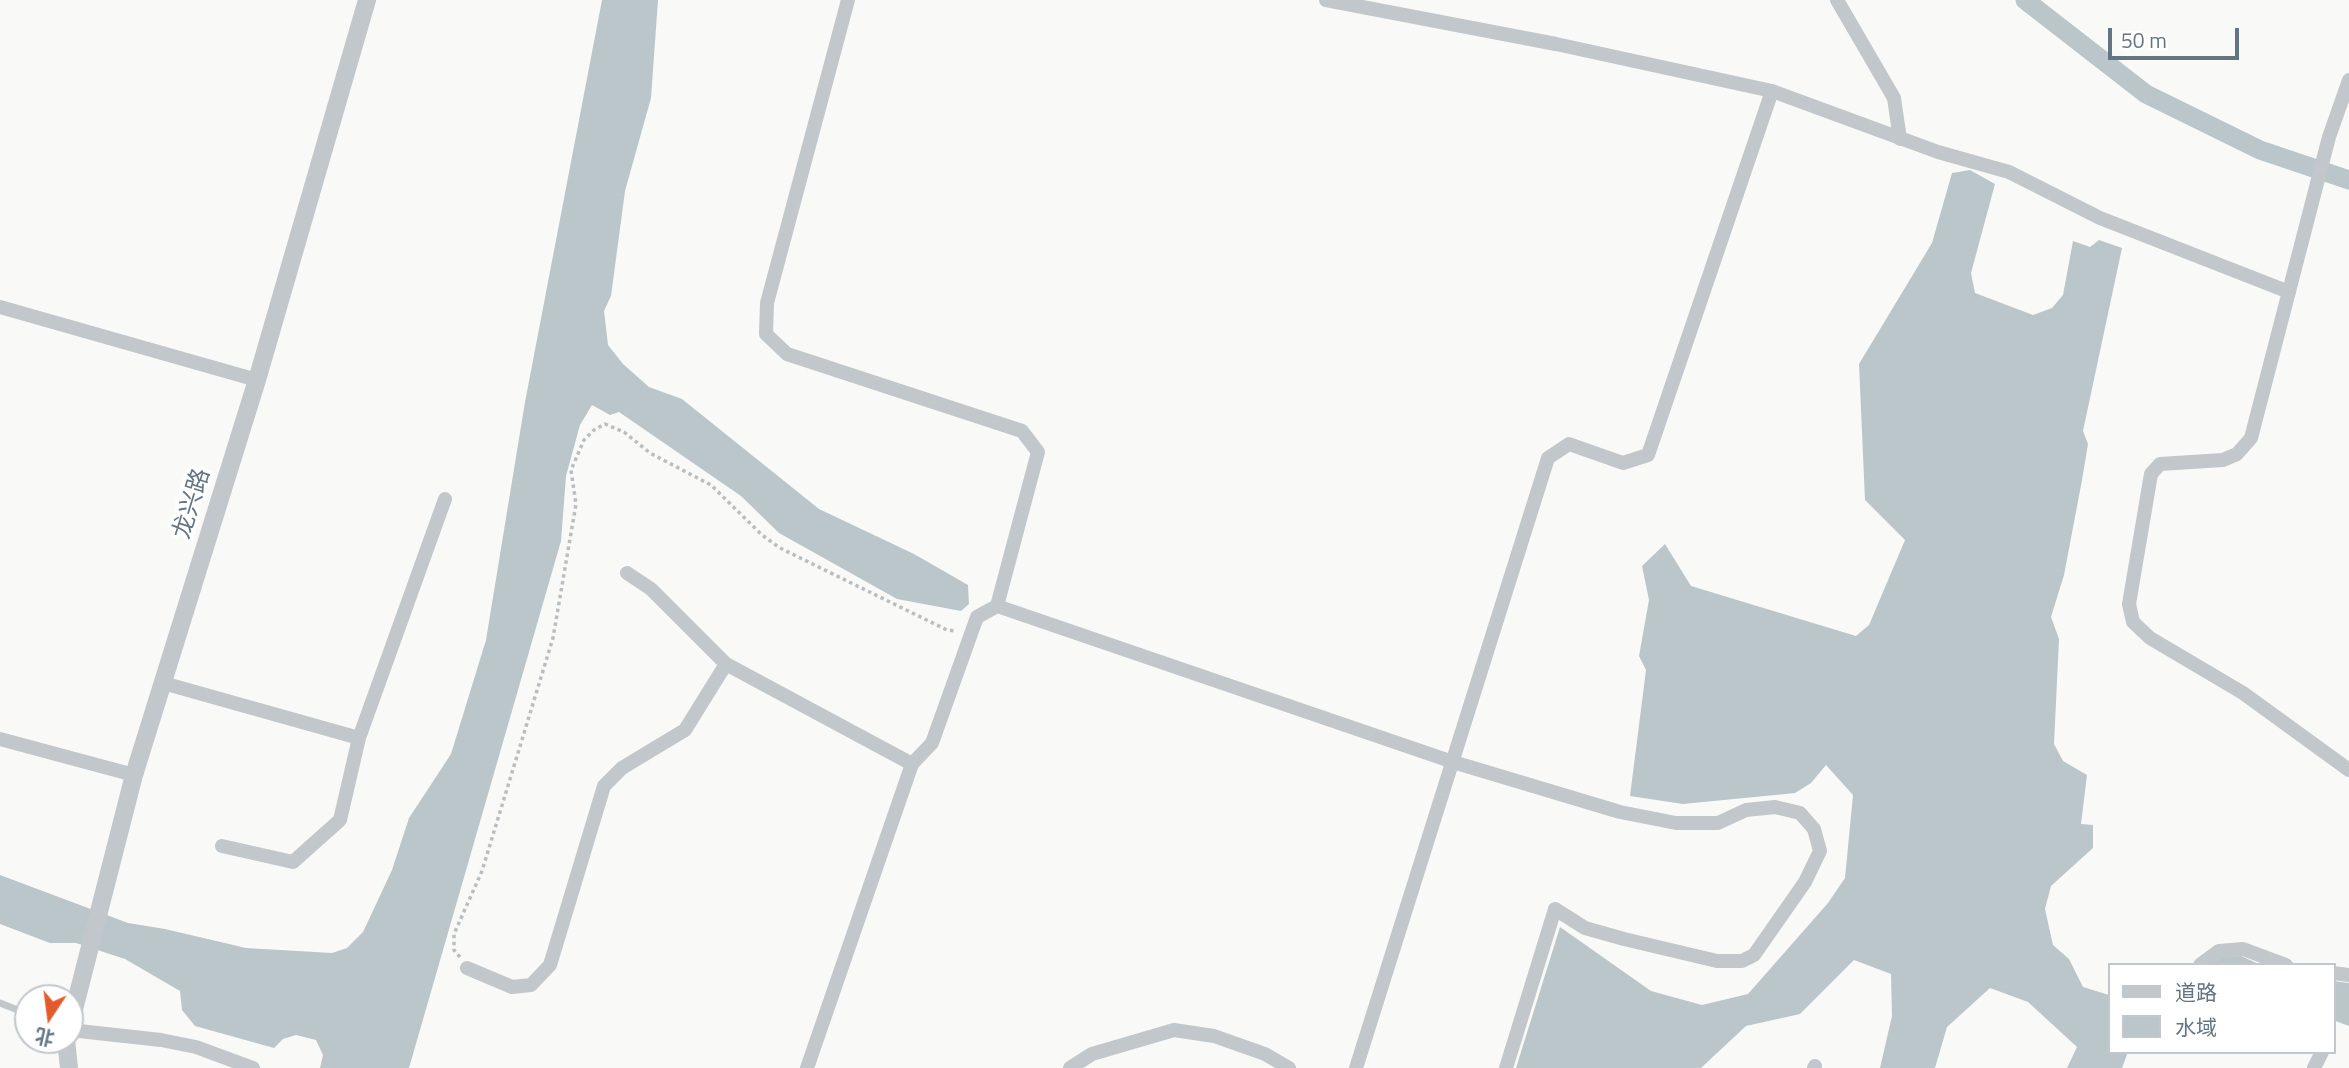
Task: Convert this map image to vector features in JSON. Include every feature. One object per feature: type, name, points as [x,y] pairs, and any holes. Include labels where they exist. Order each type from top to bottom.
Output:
[{"type":"street","name":"龙兴路","points":[[81,984],[134,775],[257,380],[367,0]]},
{"type":"street","points":[[807,1068],[912,764],[932,743],[977,617],[997,606],[1038,452],[1022,431],[787,354],[766,334],[767,303],[848,0]]},
{"type":"street","points":[[1326,0],[1556,44],[1772,91],[1938,152],[2009,172],[2100,218],[2289,292]]},
{"type":"street","points":[[1836,0],[1894,98],[1900,139]]},
{"type":"street","points":[[2349,80],[2329,136],[2251,438],[2237,454],[2223,460],[2160,464],[2151,474],[2129,604],[2133,622],[2150,638],[2243,693],[2349,770]]},
{"type":"street","points":[[1356,1068],[1548,458],[1569,444],[1623,463],[1648,455],[1772,91]]},
{"type":"street","points":[[0,307],[257,380]]},
{"type":"street","points":[[222,846],[293,862],[340,820],[359,738],[445,499]]},
{"type":"street","points":[[627,573],[651,589],[726,664],[912,764]]},
{"type":"street","points":[[997,606],[1453,762],[1620,812],[1676,823],[1718,823],[1746,810],[1775,807],[1800,813],[1814,829],[1820,851],[1805,882],[1754,956],[1742,961],[1717,961],[1624,939],[1585,928],[1555,909],[1506,1068]]},
{"type":"street","points":[[467,968],[512,988],[531,985],[550,965],[604,786],[622,768],[685,730],[726,664]]},
{"type":"street","points":[[163,683],[359,738]]},
{"type":"street","points":[[0,739],[134,775]]},
{"type":"street","points":[[2203,963],[2219,951],[2243,948],[2281,963]]},
{"type":"street","points":[[1070,1068],[1093,1054],[1174,1030],[1213,1037],[1265,1054],[1289,1068]]},
{"type":"street","points":[[84,1032],[161,1040],[195,1047],[253,1068]]},
{"type":"path","points":[[467,968],[454,950],[454,934],[482,871],[554,638],[576,504],[571,470],[584,440],[594,430],[605,424],[624,432],[650,453],[711,485],[762,535],[780,548],[947,630],[972,632]]},
{"type":"water","points":[[602,0],[658,0],[651,98],[625,191],[611,296],[604,311],[608,345],[623,364],[649,387],[682,399],[819,509],[914,554],[968,585],[969,604],[961,611],[897,599],[779,533],[741,496],[619,412],[610,415],[592,405],[580,425],[566,476],[561,541],[409,1068],[320,1068],[323,1055],[316,1040],[296,1035],[283,1039],[274,1048],[195,1026],[182,1010],[180,991],[125,959],[76,943],[50,943],[0,924],[0,875],[128,923],[246,948],[332,953],[347,948],[363,932],[392,870],[409,818],[451,754],[486,640],[525,402]]},
{"type":"water","points":[[1970,170],[1995,184],[1971,273],[1975,293],[2033,315],[2052,308],[2063,295],[2073,241],[2090,247],[2099,240],[2122,248],[2083,431],[2088,444],[2064,575],[2051,617],[2059,639],[2054,744],[2063,761],[2087,775],[2081,824],[2093,825],[2093,848],[2051,886],[2045,909],[2053,945],[2069,959],[2083,987],[2108,995],[2108,1054],[2127,1054],[2122,1068],[2067,1068],[2077,1047],[2028,1002],[1990,988],[1947,1027],[1935,1068],[1880,1068],[1892,1016],[1891,974],[1854,960],[1800,1014],[1746,1026],[1701,1068],[1516,1068],[1560,927],[1651,991],[1702,1005],[1748,994],[1828,903],[1845,878],[1853,795],[1826,765],[1811,783],[1795,793],[1683,804],[1630,796],[1646,670],[1639,656],[1649,600],[1642,566],[1665,544],[1691,586],[1856,636],[1869,625],[1905,540],[1865,500],[1859,364],[1932,243],[1952,173]]},
{"type":"water","points":[[2241,956],[2257,963],[2214,963],[2222,957]]},
{"type":"water","points":[[2335,981],[2349,983],[2349,1026],[2335,1021]]},
{"type":"waterway","points":[[2025,0],[2146,94],[2260,150],[2349,180]]}]
